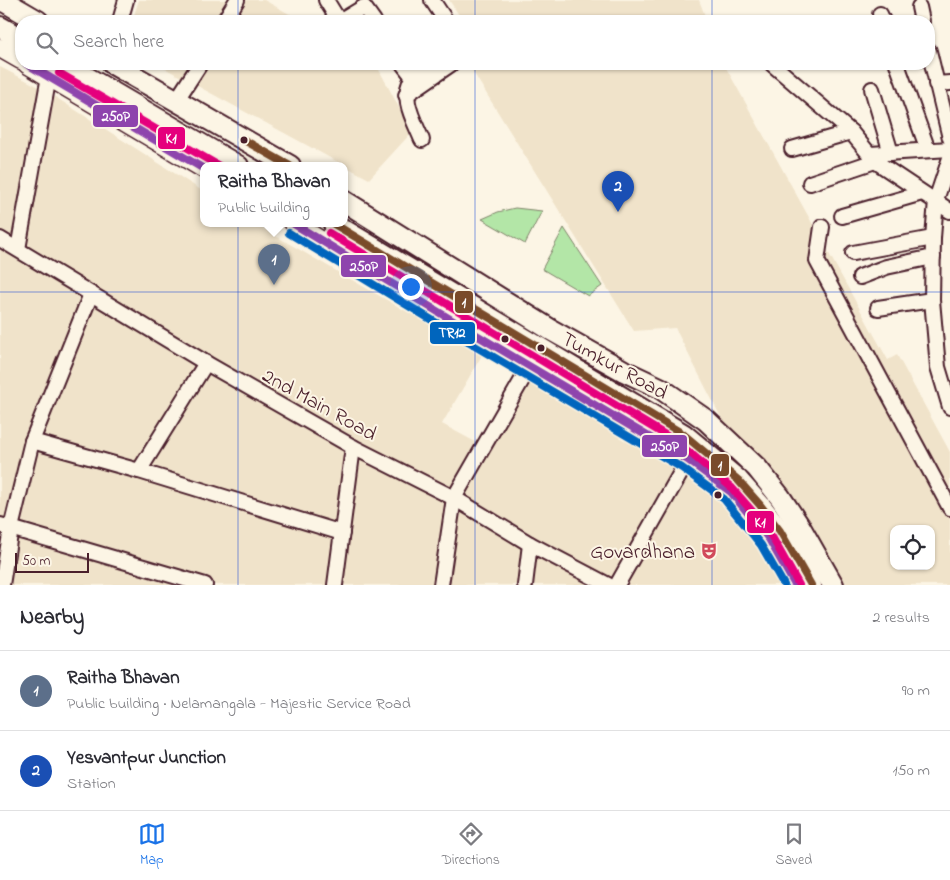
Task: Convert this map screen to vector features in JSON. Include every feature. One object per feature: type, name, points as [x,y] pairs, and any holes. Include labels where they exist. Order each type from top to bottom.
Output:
[{"type":"highway","points":[[2,0],[28,15]]},
{"type":"highway","points":[[0,27],[15,36]]},
{"type":"highway","points":[[57,70],[230,162]]},
{"type":"highway","points":[[123,70],[283,162]]},
{"type":"highway","name":"Tumkur Road","points":[[348,203],[551,330],[660,388],[706,420],[757,468],[780,497],[833,585]]},
{"type":"highway","name":"Tumkur Road","points":[[339,227],[683,434],[713,457],[737,489],[780,531],[812,585]]},
{"type":"main road","points":[[0,48],[15,57]]},
{"type":"main road","points":[[57,70],[200,166]]},
{"type":"main road","points":[[299,227],[737,489],[795,585]]},
{"type":"street","points":[[122,15],[126,0]]},
{"type":"street","points":[[227,15],[236,0]]},
{"type":"street","points":[[326,0],[336,15]]},
{"type":"street","points":[[432,0],[442,15]]},
{"type":"street","points":[[350,15],[364,7],[370,15]]},
{"type":"street","points":[[919,7],[921,15]]},
{"type":"street","points":[[935,65],[943,84],[949,130]]},
{"type":"street","points":[[18,249],[57,70]]},
{"type":"street","points":[[176,101],[196,70]]},
{"type":"street","points":[[407,70],[413,78]]},
{"type":"street","points":[[422,70],[413,78],[406,95],[406,102],[422,140]]},
{"type":"street","points":[[406,95],[441,70]]},
{"type":"street","points":[[779,70],[851,132],[873,158],[950,211]]},
{"type":"street","points":[[899,70],[928,150]]},
{"type":"street","points":[[872,89],[891,153]]},
{"type":"street","points":[[792,149],[851,132]]},
{"type":"street","points":[[810,183],[873,158],[891,153],[950,149]]},
{"type":"street","points":[[950,158],[936,200],[932,300],[950,406]]},
{"type":"street","points":[[842,216],[922,193]]},
{"type":"street","points":[[822,227],[816,261],[950,508]]},
{"type":"street","points":[[853,254],[933,238]]},
{"type":"street","name":"2nd Main Road","points":[[0,239],[206,363],[353,447],[454,498],[530,544],[608,585]]},
{"type":"street","points":[[860,277],[886,267],[933,257]]},
{"type":"street","points":[[2,585],[6,526],[32,441],[91,294]]},
{"type":"street","points":[[878,308],[932,300]]},
{"type":"street","points":[[139,471],[206,363]]},
{"type":"street","points":[[441,585],[454,498],[530,366]]},
{"type":"street","points":[[32,441],[139,471],[342,533]]},
{"type":"street","points":[[335,585],[353,447]]},
{"type":"street","points":[[617,585],[688,460]]},
{"type":"street","points":[[6,526],[205,585]]},
{"type":"street","points":[[524,585],[530,544]]},
{"type":"shaded area","points":[[139,0],[264,0],[291,15],[134,15]]},
{"type":"shaded area","points":[[449,0],[699,0],[705,15],[459,15]]},
{"type":"shaded area","points":[[0,67],[41,88],[200,189],[200,227],[260,227],[482,355],[442,424],[481,445],[520,377],[692,477],[720,497],[746,527],[770,561],[783,585],[0,585]]},
{"type":"shaded area","points":[[168,70],[379,70],[412,132],[369,179],[348,168],[348,162],[338,162]]},
{"type":"shaded area","points":[[472,70],[727,70],[888,360],[897,355],[950,452],[950,585],[839,585],[725,425],[675,328],[634,331]]},
{"type":"green space","points":[[515,208],[542,211],[525,244],[482,219],[498,212]]},
{"type":"green space","points":[[564,228],[602,286],[588,296],[542,269]]},
{"type":"transit line","name":"250P","points":[[37,70],[200,167]]},
{"type":"transit line","name":"K1","points":[[59,73],[212,162]]},
{"type":"transit line","name":"1","points":[[244,140],[283,162]]},
{"type":"transit line","name":"250P","points":[[299,227],[688,460],[731,492],[769,539],[795,585]]},
{"type":"transit line","name":"1","points":[[339,227],[683,434],[738,480],[760,505],[780,531],[811,585]]},
{"type":"transit line","name":"TR12","points":[[289,233],[463,339],[682,468],[724,499],[761,545],[784,585]]},
{"type":"transit line","name":"K1","points":[[329,233],[677,442],[731,487],[752,511],[772,537],[799,585]]},
{"type":"place","name":"Yesvantpur Junction","points":[[618,212]]},
{"type":"place","name":"Raitha Bhavan","points":[[274,285]]},
{"type":"place","name":"Govardhana","points":[[709,551]]}]
